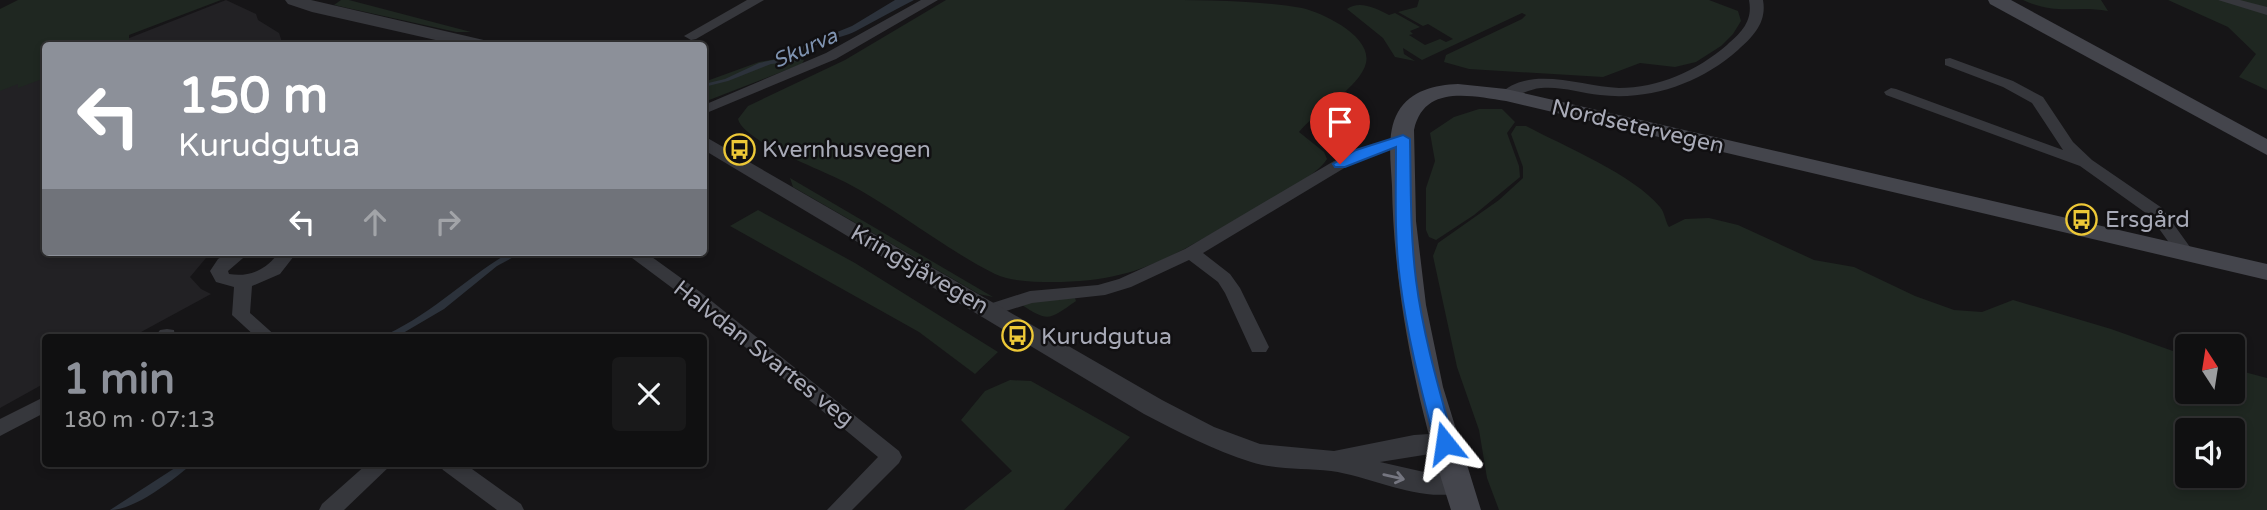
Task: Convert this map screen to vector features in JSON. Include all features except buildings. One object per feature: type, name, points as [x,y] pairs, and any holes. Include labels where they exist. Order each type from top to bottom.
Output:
[{"type":"main road","points":[[1997,0],[2267,148]]},
{"type":"main road","name":"Nordsetervegen","points":[[1461,497],[1421,354],[1404,246],[1403,139],[1411,109],[1422,100],[1454,90],[1506,95],[2267,272]]},
{"type":"street","points":[[294,0],[471,42]]},
{"type":"street","points":[[691,36],[757,0]]},
{"type":"street","points":[[707,109],[831,56],[931,0]]},
{"type":"street","points":[[1506,95],[1541,82],[1621,93],[1663,86],[1710,67],[1723,58],[1754,26],[1758,16],[1756,0]]},
{"type":"street","points":[[2225,0],[2267,10]]},
{"type":"street","points":[[1950,62],[2008,84],[2038,100],[2056,131],[2086,163],[2156,212],[2186,254]]},
{"type":"street","points":[[1891,92],[2086,163]]},
{"type":"street","points":[[990,310],[1030,297],[1099,291],[1191,253],[1340,164],[1361,153],[1403,139]]},
{"type":"street","name":"Kringsjåvegen","points":[[707,144],[1153,407],[1205,434],[1258,454],[1334,461],[1424,484],[1461,497]]},
{"type":"street","points":[[1191,253],[1229,285],[1259,347]]},
{"type":"street","points":[[235,256],[224,263],[219,271],[222,278],[243,281],[272,271],[285,256]]},
{"type":"street","name":"Halvdan Svartes veg","points":[[639,256],[693,295],[892,457],[838,510]]},
{"type":"street","points":[[243,281],[241,315],[264,334]]},
{"type":"street","points":[[0,428],[42,405]]},
{"type":"street","name":"Kringsjåvegen","points":[[1334,461],[1414,445],[1445,443]]},
{"type":"street","points":[[330,510],[378,467]]},
{"type":"street","points":[[454,467],[513,510]]},
{"type":"shaded area","points":[[18,0],[221,0],[129,35],[129,42],[42,42],[42,79],[0,91],[0,9]]},
{"type":"shaded area","points":[[226,0],[256,14],[258,20],[279,33],[282,42],[119,42]]},
{"type":"shaded area","points":[[341,0],[471,32],[456,32],[334,5]]},
{"type":"shaded area","points":[[946,0],[1210,0],[1302,8],[1333,20],[1354,35],[1366,53],[1366,63],[1355,82],[1299,132],[1324,152],[1327,159],[1310,176],[1283,194],[1146,267],[1104,278],[1079,281],[1016,280],[1002,277],[976,264],[845,182],[769,146],[743,128],[738,119],[748,106],[845,60]]},
{"type":"shaded area","points":[[1419,0],[1709,0],[1738,11],[1741,21],[1721,46],[1696,62],[1675,67],[1640,63],[1603,77],[1469,69],[1444,62],[1446,55],[1522,19],[1526,15],[1522,13],[1422,60],[1403,48],[1404,54],[1415,61],[1395,57],[1383,38],[1347,9],[1362,5],[1389,15],[1395,13],[1420,27],[1410,31],[1413,34],[1409,35],[1425,45],[1440,39],[1446,42],[1453,39],[1428,24],[1423,26],[1398,12],[1417,7]]},
{"type":"shaded area","points":[[2023,0],[2101,0],[2108,11],[2046,8]]},
{"type":"shaded area","points":[[2168,0],[2267,0],[2267,90],[2239,77],[2256,54],[2228,27]]},
{"type":"shaded area","points":[[787,57],[804,60],[802,64],[707,101],[707,81],[759,62]]},
{"type":"shaded area","points":[[42,72],[42,256],[208,256],[190,277],[201,289],[211,294],[137,334],[42,334],[42,385],[0,408],[0,90]]},
{"type":"shaded area","points":[[1479,109],[1502,109],[1515,122],[1507,133],[1519,166],[1520,177],[1474,215],[1436,240],[1429,237],[1426,230],[1426,188],[1435,161],[1430,133],[1454,117]]},
{"type":"shaded area","points":[[1516,126],[1526,126],[1633,184],[1660,207],[1669,227],[1685,219],[1709,218],[1738,225],[1814,260],[1854,267],[1915,296],[1954,310],[1982,312],[2013,300],[2111,329],[2175,352],[2175,404],[2245,404],[2245,372],[2267,378],[2267,510],[1499,510],[1487,478],[1479,430],[1457,367],[1433,256],[1438,243],[1499,200],[1523,178],[1523,167],[1511,134]]},
{"type":"shaded area","points":[[790,178],[993,297],[979,294],[793,187]]},
{"type":"shaded area","points":[[758,210],[855,263],[998,352],[975,374],[919,332],[730,226]]},
{"type":"shaded area","points":[[1075,298],[1076,301],[1049,316],[1038,314],[1022,305],[1033,300]]},
{"type":"shaded area","points":[[1010,380],[1031,381],[1130,437],[1064,510],[964,510],[1012,471],[961,420],[985,391]]},
{"type":"water","name":"Skurva","points":[[895,0],[914,0],[856,31],[817,44],[804,54],[800,61],[771,64],[707,86],[707,83],[725,79],[759,63],[787,57],[805,45],[852,26]]},
{"type":"water","points":[[504,256],[516,256],[497,266],[444,309],[401,334],[387,334],[430,309]]},
{"type":"water","points":[[176,467],[188,467],[142,500],[110,510]]},
{"type":"place","name":"Kvernhusvegen","points":[[739,149]]},
{"type":"place","name":"Ersgård","points":[[2082,219]]},
{"type":"place","name":"Kurudgutua","points":[[1018,336]]},
{"type":"route","points":[[1340,164],[1361,153],[1403,139],[1404,246],[1408,282],[1421,354],[1445,443]]}]
